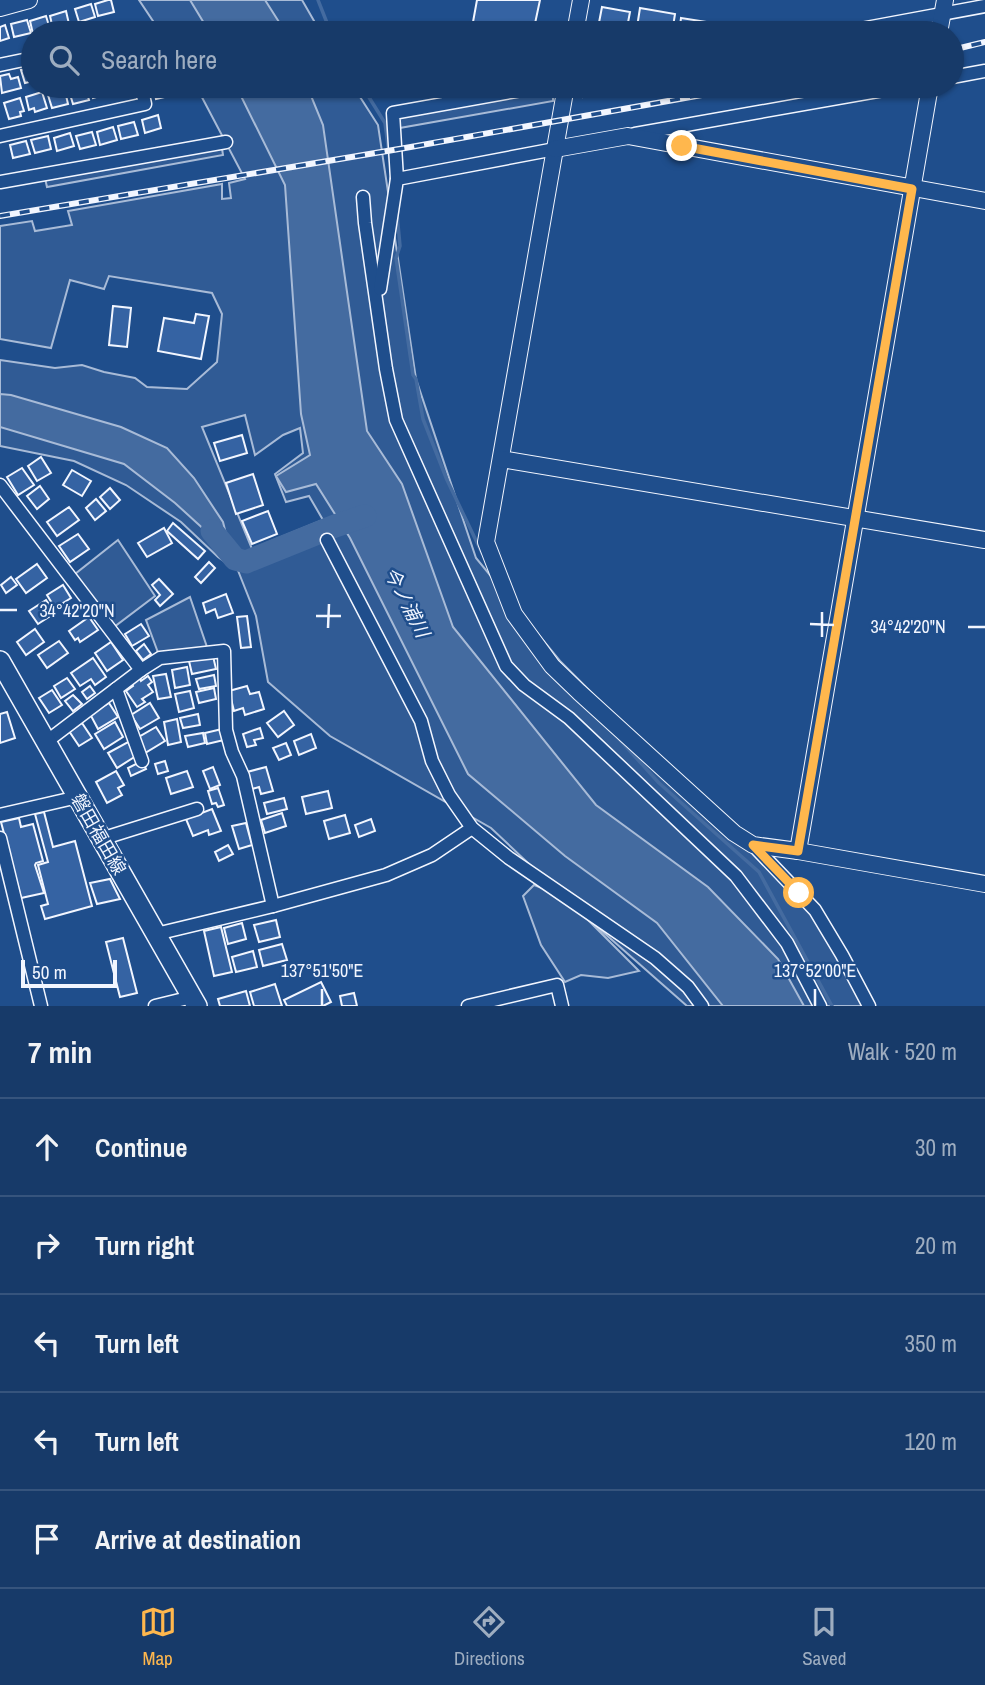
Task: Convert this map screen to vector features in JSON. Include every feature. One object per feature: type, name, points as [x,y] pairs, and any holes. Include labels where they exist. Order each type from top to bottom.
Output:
[{"type":"main road","name":"磐田福田線","points":[[0,662],[194,1001]]},
{"type":"street","points":[[0,8],[29,0]]},
{"type":"street","points":[[577,21],[581,0]]},
{"type":"street","points":[[887,21],[944,7],[985,6]]},
{"type":"street","points":[[0,65],[21,61]]},
{"type":"street","points":[[964,75],[985,71]]},
{"type":"street","points":[[0,136],[145,104],[144,98]]},
{"type":"street","points":[[378,303],[397,179],[393,113],[477,98]]},
{"type":"street","points":[[564,98],[486,542],[514,614],[552,666],[734,833],[753,845],[815,910],[869,1006]]},
{"type":"street","points":[[397,179],[839,98]]},
{"type":"street","points":[[798,851],[928,98]]},
{"type":"street","points":[[628,136],[985,201]]},
{"type":"street","points":[[0,182],[226,142]]},
{"type":"street","points":[[363,197],[386,369],[396,420],[506,666],[524,685],[569,718],[736,876],[787,943],[820,1006]]},
{"type":"street","points":[[500,458],[985,540]]},
{"type":"street","points":[[0,485],[141,670]]},
{"type":"street","points":[[327,540],[421,721],[432,761],[442,782],[472,828],[509,859],[655,958],[688,987],[702,1006]]},
{"type":"street","points":[[47,743],[160,658],[224,651],[226,730],[243,776],[272,906]]},
{"type":"street","points":[[116,689],[142,761]]},
{"type":"street","points":[[0,815],[78,797]]},
{"type":"street","points":[[102,839],[197,809]]},
{"type":"street","points":[[156,934],[386,875],[432,855],[472,828]]},
{"type":"street","points":[[0,838],[41,1006]]},
{"type":"street","points":[[753,845],[985,884]]},
{"type":"street","points":[[468,1006],[556,985],[562,1006]]},
{"type":"street","points":[[155,1006],[194,1001]]},
{"type":"shaded area","points":[[139,0],[302,0],[314,21],[153,21]]},
{"type":"shaded area","points":[[202,98],[361,98],[378,125],[416,379],[476,558],[560,661],[750,851],[799,893],[870,1006],[687,1006],[578,910],[639,971],[608,978],[581,975],[565,982],[541,945],[523,896],[534,885],[563,896],[491,828],[330,736],[268,682],[256,616],[237,568],[218,557],[181,522],[126,485],[74,461],[0,446],[0,360],[55,368],[82,365],[135,378],[147,387],[187,389],[217,362],[222,314],[212,293],[109,276],[104,289],[70,280],[51,348],[0,339],[0,226],[32,221],[35,231],[72,225],[68,211],[222,184],[222,199],[231,198],[229,183],[245,179]],"holes":[[[245,415],[255,455],[283,435],[300,428],[303,453],[275,474],[286,502],[309,496],[323,520],[252,549],[202,427]]]},
{"type":"shaded area","points":[[497,98],[553,98],[553,101],[394,129],[393,113]]},
{"type":"shaded area","points":[[221,142],[223,155],[47,187],[44,174]]},
{"type":"shaded area","points":[[118,540],[155,596],[110,630],[70,578]]},
{"type":"shaded area","points":[[190,597],[209,653],[160,658],[146,620]]},
{"type":"water","points":[[190,0],[265,0],[278,21],[203,21]]},
{"type":"water","name":"今ノ浦川","points":[[242,98],[312,98],[323,125],[367,431],[402,484],[453,627],[596,805],[708,887],[778,959],[804,1006],[723,1006],[657,923],[565,856],[468,774],[350,538],[316,484],[286,492],[276,476],[310,455],[301,414],[285,185]]},
{"type":"water","points":[[0,394],[121,427],[167,448],[194,478],[223,522],[231,554],[175,503],[124,464],[0,427]]},
{"type":"building","points":[[111,0],[114,12],[98,16],[95,4]]},
{"type":"building","points":[[477,0],[540,0],[536,21],[473,21]]},
{"type":"building","points":[[91,4],[95,17],[79,21],[75,9]]},
{"type":"building","points":[[602,7],[630,12],[628,21],[599,21]]},
{"type":"building","points":[[640,8],[675,14],[674,21],[638,21]]},
{"type":"building","points":[[66,11],[68,21],[51,21],[50,16]]},
{"type":"building","points":[[46,16],[48,21],[30,21]]},
{"type":"building","points":[[21,22],[21,35],[14,37],[11,24]]},
{"type":"building","points":[[5,25],[9,38],[0,41],[0,27]]},
{"type":"building","points":[[9,74],[11,79],[18,77],[21,88],[2,93],[0,76]]},
{"type":"building","points":[[20,98],[24,111],[20,112],[21,116],[9,119],[4,103]]},
{"type":"building","points":[[26,98],[44,98],[47,108],[35,112],[34,108],[29,110]]},
{"type":"building","points":[[49,98],[67,98],[68,104],[52,108]]},
{"type":"building","points":[[71,98],[88,98],[89,100],[73,104]]},
{"type":"building","points":[[158,115],[161,128],[145,133],[142,120]]},
{"type":"building","points":[[134,122],[138,135],[121,139],[118,126]]},
{"type":"building","points":[[113,127],[117,140],[100,145],[97,132]]},
{"type":"building","points":[[92,132],[96,145],[80,149],[76,136]]},
{"type":"building","points":[[70,133],[74,146],[57,151],[54,138]]},
{"type":"building","points":[[48,136],[51,149],[35,153],[31,140]]},
{"type":"building","points":[[26,141],[30,154],[13,158],[10,145]]},
{"type":"building","points":[[113,306],[131,308],[127,347],[109,345]]},
{"type":"building","points":[[196,314],[209,316],[201,359],[158,351],[164,318],[194,323]]},
{"type":"building","points":[[242,435],[247,453],[220,461],[214,443]]},
{"type":"building","points":[[41,457],[51,473],[37,481],[28,466]]},
{"type":"building","points":[[22,468],[34,485],[18,495],[7,477]]},
{"type":"building","points":[[72,470],[91,481],[82,496],[63,485]]},
{"type":"building","points":[[253,474],[263,505],[236,514],[226,483]]},
{"type":"building","points":[[40,486],[49,499],[37,509],[27,496]]},
{"type":"building","points":[[110,488],[120,500],[110,509],[100,497]]},
{"type":"building","points":[[96,499],[106,511],[95,520],[86,508]]},
{"type":"building","points":[[69,507],[79,520],[57,536],[47,522]]},
{"type":"building","points":[[268,511],[277,534],[252,544],[242,521]]},
{"type":"building","points":[[173,523],[205,551],[198,559],[167,531]]},
{"type":"building","points":[[164,528],[172,543],[147,557],[138,543]]},
{"type":"building","points":[[78,534],[89,549],[70,562],[59,546]]},
{"type":"building","points":[[209,562],[215,568],[201,583],[195,577]]},
{"type":"building","points":[[37,564],[47,578],[26,593],[16,579]]},
{"type":"building","points":[[11,577],[17,585],[6,593],[1,585]]},
{"type":"building","points":[[159,579],[173,594],[160,606],[155,600],[160,595],[152,585]]},
{"type":"building","points":[[63,585],[71,598],[55,608],[47,595]]},
{"type":"building","points":[[226,594],[233,613],[218,618],[215,609],[206,613],[203,603]]},
{"type":"building","points":[[46,600],[55,613],[38,624],[29,611]]},
{"type":"building","points":[[247,616],[251,647],[241,648],[237,617]]},
{"type":"building","points":[[89,617],[98,630],[80,642],[78,638],[75,640],[69,631]]},
{"type":"building","points":[[141,624],[149,636],[132,646],[125,634]]},
{"type":"building","points":[[35,629],[44,642],[26,655],[17,642]]},
{"type":"building","points":[[59,641],[68,653],[47,668],[38,655]]},
{"type":"building","points":[[111,642],[123,660],[107,671],[95,653]]},
{"type":"building","points":[[144,644],[151,654],[143,660],[136,651]]},
{"type":"building","points":[[213,656],[216,669],[192,674],[189,661]]},
{"type":"building","points":[[93,658],[106,677],[95,685],[91,679],[80,686],[71,673]]},
{"type":"building","points":[[187,667],[190,685],[175,688],[172,670]]},
{"type":"building","points":[[166,674],[171,697],[158,699],[153,676]]},
{"type":"building","points":[[214,675],[216,686],[199,689],[196,679]]},
{"type":"building","points":[[148,676],[152,682],[148,685],[153,692],[142,699],[145,702],[137,707],[126,691],[140,678],[141,681]]},
{"type":"building","points":[[67,678],[75,689],[61,698],[54,686]]},
{"type":"building","points":[[90,686],[95,693],[87,699],[82,692]]},
{"type":"building","points":[[247,686],[250,694],[259,692],[264,709],[245,715],[243,708],[234,711],[229,691]]},
{"type":"building","points":[[214,688],[216,699],[199,703],[196,692]]},
{"type":"building","points":[[52,690],[62,705],[49,713],[39,698]]},
{"type":"building","points":[[190,691],[194,708],[179,712],[175,694]]},
{"type":"building","points":[[73,695],[82,704],[73,711],[65,701]]},
{"type":"building","points":[[109,703],[118,717],[98,729],[90,714]]},
{"type":"building","points":[[150,703],[159,718],[140,729],[131,715]]},
{"type":"building","points":[[284,711],[294,725],[278,737],[267,723]]},
{"type":"building","points":[[7,712],[15,738],[0,743],[0,714]]},
{"type":"building","points":[[198,714],[200,725],[183,728],[180,718]]},
{"type":"building","points":[[177,719],[181,742],[168,745],[164,722]]},
{"type":"building","points":[[115,722],[123,737],[104,749],[95,734]]},
{"type":"building","points":[[82,723],[92,738],[79,746],[69,731]]},
{"type":"building","points":[[156,727],[165,741],[145,753],[137,738]]},
{"type":"building","points":[[260,728],[263,738],[254,740],[256,745],[247,747],[243,734]]},
{"type":"building","points":[[222,729],[224,740],[207,744],[205,733]]},
{"type":"building","points":[[203,733],[205,743],[188,747],[185,736]]},
{"type":"building","points":[[311,734],[316,748],[299,755],[294,741]]},
{"type":"building","points":[[128,742],[136,756],[117,768],[108,753]]},
{"type":"building","points":[[286,743],[291,755],[279,760],[273,748]]},
{"type":"building","points":[[142,761],[146,769],[131,776],[128,768]]},
{"type":"building","points":[[165,761],[168,771],[158,774],[155,764]]},
{"type":"building","points":[[213,767],[220,785],[210,789],[203,771]]},
{"type":"building","points":[[266,767],[273,791],[261,794],[259,787],[252,789],[247,772]]},
{"type":"building","points":[[116,771],[124,785],[118,788],[122,795],[107,803],[96,782]]},
{"type":"building","points":[[187,771],[193,787],[171,794],[166,778]]},
{"type":"building","points":[[218,788],[224,805],[218,807],[216,803],[212,804],[208,791]]},
{"type":"building","points":[[328,791],[332,808],[306,814],[302,797]]},
{"type":"building","points":[[284,798],[287,809],[267,814],[264,803]]},
{"type":"building","points":[[212,809],[221,831],[209,835],[208,830],[193,836],[186,819]]},
{"type":"building","points":[[44,812],[53,847],[75,841],[92,906],[45,919],[41,906],[48,904],[38,865],[48,862],[35,814]]},
{"type":"building","points":[[282,813],[286,826],[265,833],[261,820]]},
{"type":"building","points":[[345,815],[350,833],[329,839],[324,821]]},
{"type":"building","points":[[19,818],[21,827],[33,824],[43,861],[35,865],[44,893],[21,898],[1,822]]},
{"type":"building","points":[[371,819],[375,831],[359,837],[355,825]]},
{"type":"building","points":[[246,823],[252,845],[239,849],[232,826]]},
{"type":"building","points":[[228,845],[233,854],[219,861],[215,852]]},
{"type":"building","points":[[110,879],[120,899],[97,904],[90,883]]},
{"type":"building","points":[[276,920],[280,937],[259,942],[254,925]]},
{"type":"building","points":[[242,923],[246,939],[228,944],[224,928]]},
{"type":"building","points":[[221,927],[232,972],[214,976],[204,931]]},
{"type":"building","points":[[123,938],[137,993],[120,997],[106,942]]},
{"type":"building","points":[[282,944],[287,960],[263,966],[259,950]]},
{"type":"building","points":[[253,951],[257,967],[236,972],[232,957]]},
{"type":"building","points":[[321,982],[331,1002],[323,1006],[287,1006],[284,1000]]},
{"type":"building","points":[[275,984],[282,1006],[254,1006],[250,992]]},
{"type":"building","points":[[246,991],[250,1006],[220,1006],[218,999]]},
{"type":"building","points":[[354,993],[357,1006],[342,1006],[340,996]]},
{"type":"waterway","points":[[318,0],[326,21]]},
{"type":"waterway","points":[[369,98],[385,123],[390,161]]},
{"type":"waterway","points":[[397,214],[400,246],[396,258],[413,375],[423,419],[447,480],[482,553]]},
{"type":"waterway","points":[[212,531],[235,559],[246,562],[365,516]]},
{"type":"waterway","points":[[620,740],[659,783],[759,872],[832,1006]]},
{"type":"railway","points":[[964,47],[985,42]]},
{"type":"railway","points":[[0,216],[685,98]]},
{"type":"route","points":[[682,146],[912,189],[798,851],[753,845],[799,893]]}]
